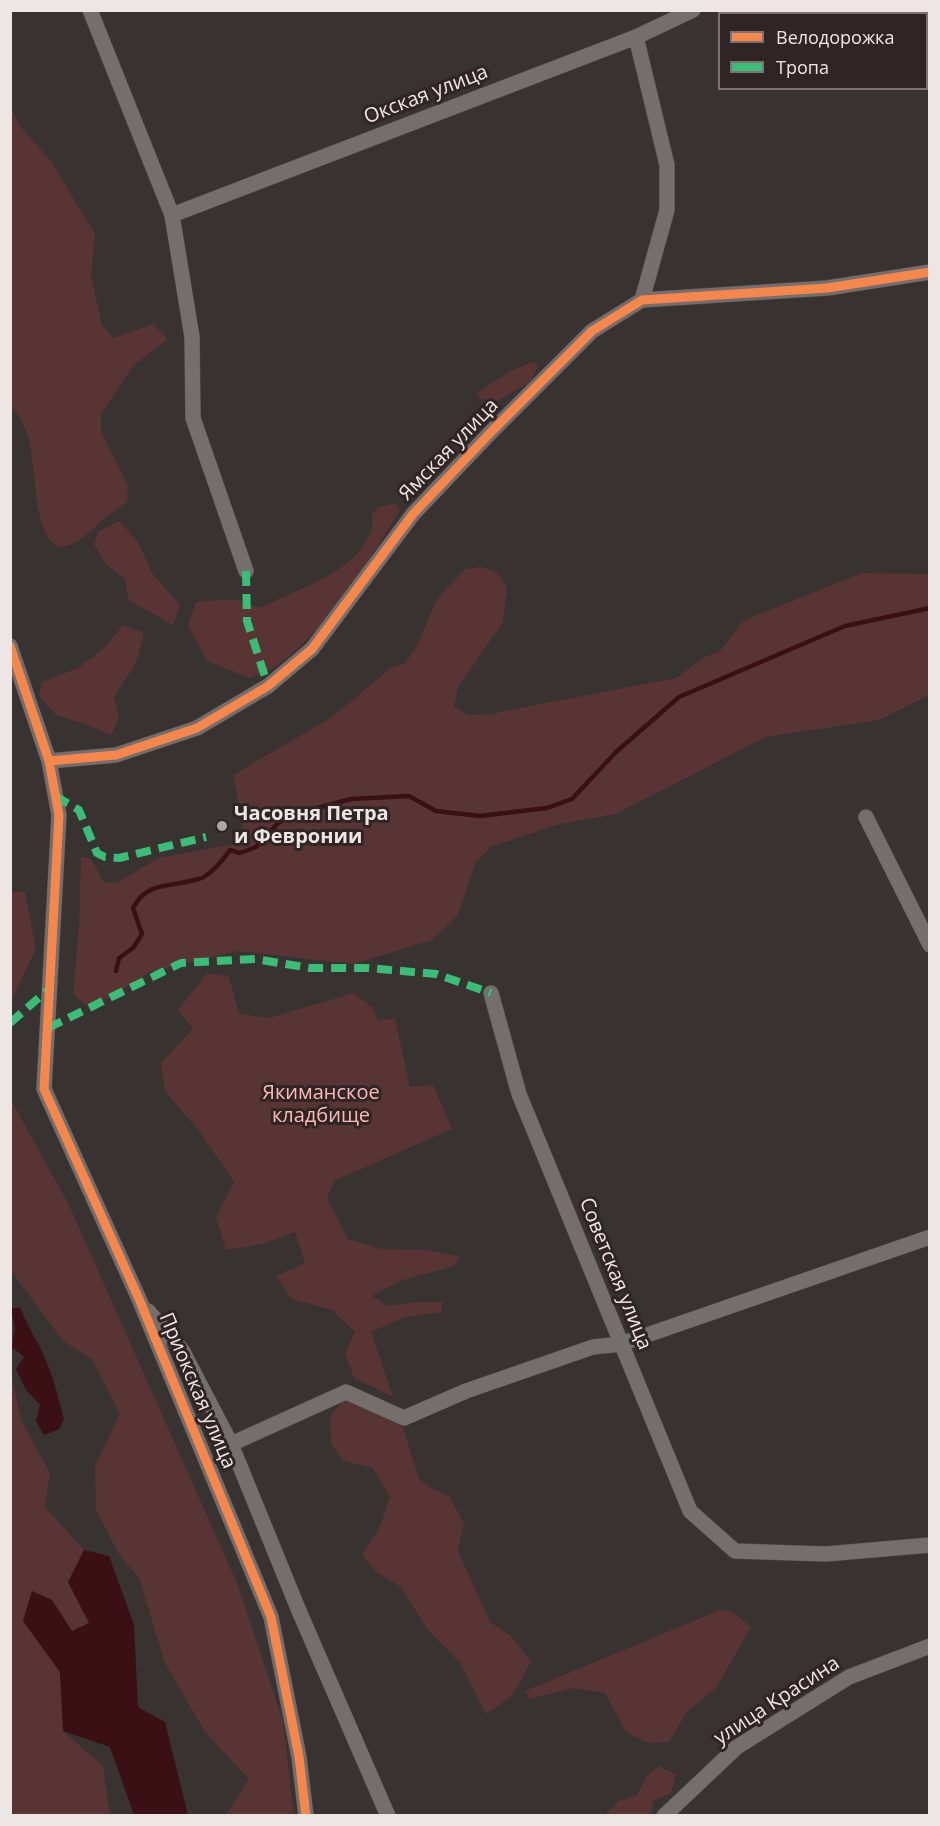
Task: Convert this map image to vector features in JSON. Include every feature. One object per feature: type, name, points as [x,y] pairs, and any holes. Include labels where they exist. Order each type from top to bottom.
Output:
[{"type":"street","points":[[90,10],[172,215],[192,338],[193,418],[246,571]]},
{"type":"street","name":"Окская улица","points":[[172,215],[636,37],[693,10]]},
{"type":"street","points":[[636,37],[667,165],[667,210],[642,300]]},
{"type":"street","name":"Ямская улица","points":[[49,760],[116,755],[197,728],[268,686],[312,649],[413,514],[492,430],[592,331],[642,300],[827,288],[930,272]]},
{"type":"street","name":"Приокская улица","points":[[10,646],[49,760],[59,815],[44,1089],[139,1299],[271,1617],[299,1756],[306,1815]]},
{"type":"street","points":[[866,817],[930,945]]},
{"type":"street","name":"Советская улица","points":[[491,993],[519,1094],[690,1511],[735,1551],[826,1554],[930,1545]]},
{"type":"street","points":[[231,1444],[346,1392],[404,1418],[466,1391],[593,1347],[621,1344],[930,1237]]},
{"type":"street","points":[[139,1299],[182,1350],[231,1444],[298,1611],[388,1815]]},
{"type":"street","name":"улица Красина","points":[[664,1815],[737,1747],[849,1677],[930,1646]]},
{"type":"green space","points":[[10,104],[19,125],[51,161],[95,234],[91,276],[102,325],[113,338],[153,324],[168,339],[133,366],[101,414],[101,432],[128,486],[127,502],[82,538],[71,544],[57,547],[46,533],[40,517],[28,439],[22,422],[11,407]]},
{"type":"green space","points":[[530,363],[538,366],[531,381],[498,401],[480,399],[477,393],[510,371]]},
{"type":"green space","points":[[394,503],[400,510],[375,551],[331,613],[297,649],[276,666],[250,678],[207,661],[188,625],[196,602],[234,599],[261,608],[323,578],[352,559],[363,547],[371,532],[372,514],[377,508]]},
{"type":"green space","points":[[119,521],[138,542],[152,573],[180,605],[173,625],[128,600],[126,580],[106,564],[94,545],[98,532]]},
{"type":"green space","points":[[481,567],[498,573],[507,588],[503,622],[458,687],[454,706],[468,715],[484,715],[676,678],[703,658],[720,651],[742,622],[862,573],[929,574],[929,695],[879,720],[766,737],[616,814],[559,824],[490,847],[475,864],[458,915],[432,940],[353,964],[238,951],[150,972],[103,1001],[85,1005],[73,993],[79,928],[81,856],[91,859],[104,882],[117,883],[158,858],[246,842],[233,775],[332,717],[391,668],[405,663],[416,648],[437,599],[465,569]]},
{"type":"green space","points":[[123,625],[144,633],[136,663],[114,697],[119,718],[111,735],[56,715],[39,696],[42,682],[78,668],[105,647]]},
{"type":"green space","points":[[11,892],[25,892],[36,949],[11,1001]]},
{"type":"green space","name":"Якиманское кладбище","points":[[207,973],[229,977],[239,1014],[269,1018],[354,993],[373,1008],[378,1021],[395,1018],[410,1087],[433,1085],[452,1129],[334,1181],[327,1198],[348,1239],[382,1249],[429,1250],[461,1257],[454,1266],[403,1280],[372,1296],[388,1306],[418,1302],[443,1302],[441,1312],[403,1318],[371,1332],[393,1397],[354,1378],[345,1353],[355,1332],[332,1310],[292,1299],[276,1276],[305,1263],[295,1232],[263,1244],[226,1250],[216,1217],[234,1182],[199,1131],[165,1091],[161,1063],[193,1029],[178,1010]]},
{"type":"green space","points":[[11,1100],[69,1205],[237,1583],[283,1721],[294,1815],[226,1815],[249,1779],[205,1732],[165,1663],[139,1578],[119,1554],[96,1510],[95,1466],[120,1414],[92,1359],[63,1341],[11,1271]]},
{"type":"green space","points":[[10,1366],[21,1420],[50,1473],[45,1507],[84,1550],[68,1582],[90,1623],[72,1631],[52,1600],[32,1591],[23,1621],[60,1672],[63,1731],[103,1766],[110,1815],[11,1815]]},
{"type":"green space","points":[[345,1399],[403,1427],[419,1479],[449,1496],[464,1524],[458,1551],[490,1622],[512,1637],[531,1662],[512,1696],[486,1714],[461,1664],[427,1629],[401,1587],[376,1572],[362,1554],[380,1527],[390,1497],[373,1468],[344,1461],[331,1444],[330,1416]]},
{"type":"green space","points":[[720,1610],[733,1612],[751,1627],[716,1688],[687,1712],[669,1742],[648,1743],[626,1732],[605,1693],[574,1688],[530,1699],[525,1691]]},
{"type":"green space","points":[[659,1766],[676,1775],[671,1793],[653,1801],[651,1815],[605,1815],[619,1801],[637,1795],[646,1777]]},
{"type":"shaded area","points":[[20,1307],[49,1368],[64,1419],[59,1429],[44,1435],[36,1421],[40,1405],[26,1390],[16,1369],[24,1357],[12,1347],[15,1328],[11,1309]]},
{"type":"shaded area","points":[[84,1550],[109,1556],[134,1625],[138,1707],[165,1722],[188,1815],[134,1815],[110,1747],[63,1731],[60,1672],[23,1621],[32,1591],[52,1600],[72,1631],[89,1623],[68,1582]]},
{"type":"waterway","points":[[116,971],[119,958],[133,948],[142,934],[133,908],[144,894],[157,887],[203,878],[222,861],[230,850],[240,853],[256,847],[278,823],[298,813],[351,799],[409,796],[436,811],[480,816],[547,808],[572,799],[616,752],[679,697],[845,626],[930,608]]},
{"type":"marked path","points":[[246,571],[247,621],[268,686]]},
{"type":"marked path","points":[[55,796],[79,810],[97,853],[105,857],[119,858],[206,837]]},
{"type":"marked path","points":[[48,1028],[181,963],[255,959],[310,968],[368,968],[436,974],[491,993]]},
{"type":"marked path","points":[[10,1023],[50,988]]},
{"type":"cycle path","points":[[49,761],[116,755],[197,728],[268,686],[312,649],[413,514],[492,431],[592,331],[642,300],[827,288],[930,272]]},
{"type":"cycle path","points":[[10,646],[49,761],[59,815],[44,1089],[139,1299],[271,1617],[299,1757],[306,1816]]},
{"type":"place","name":"Часовня Петра и Февронии","points":[[222,826]]}]
